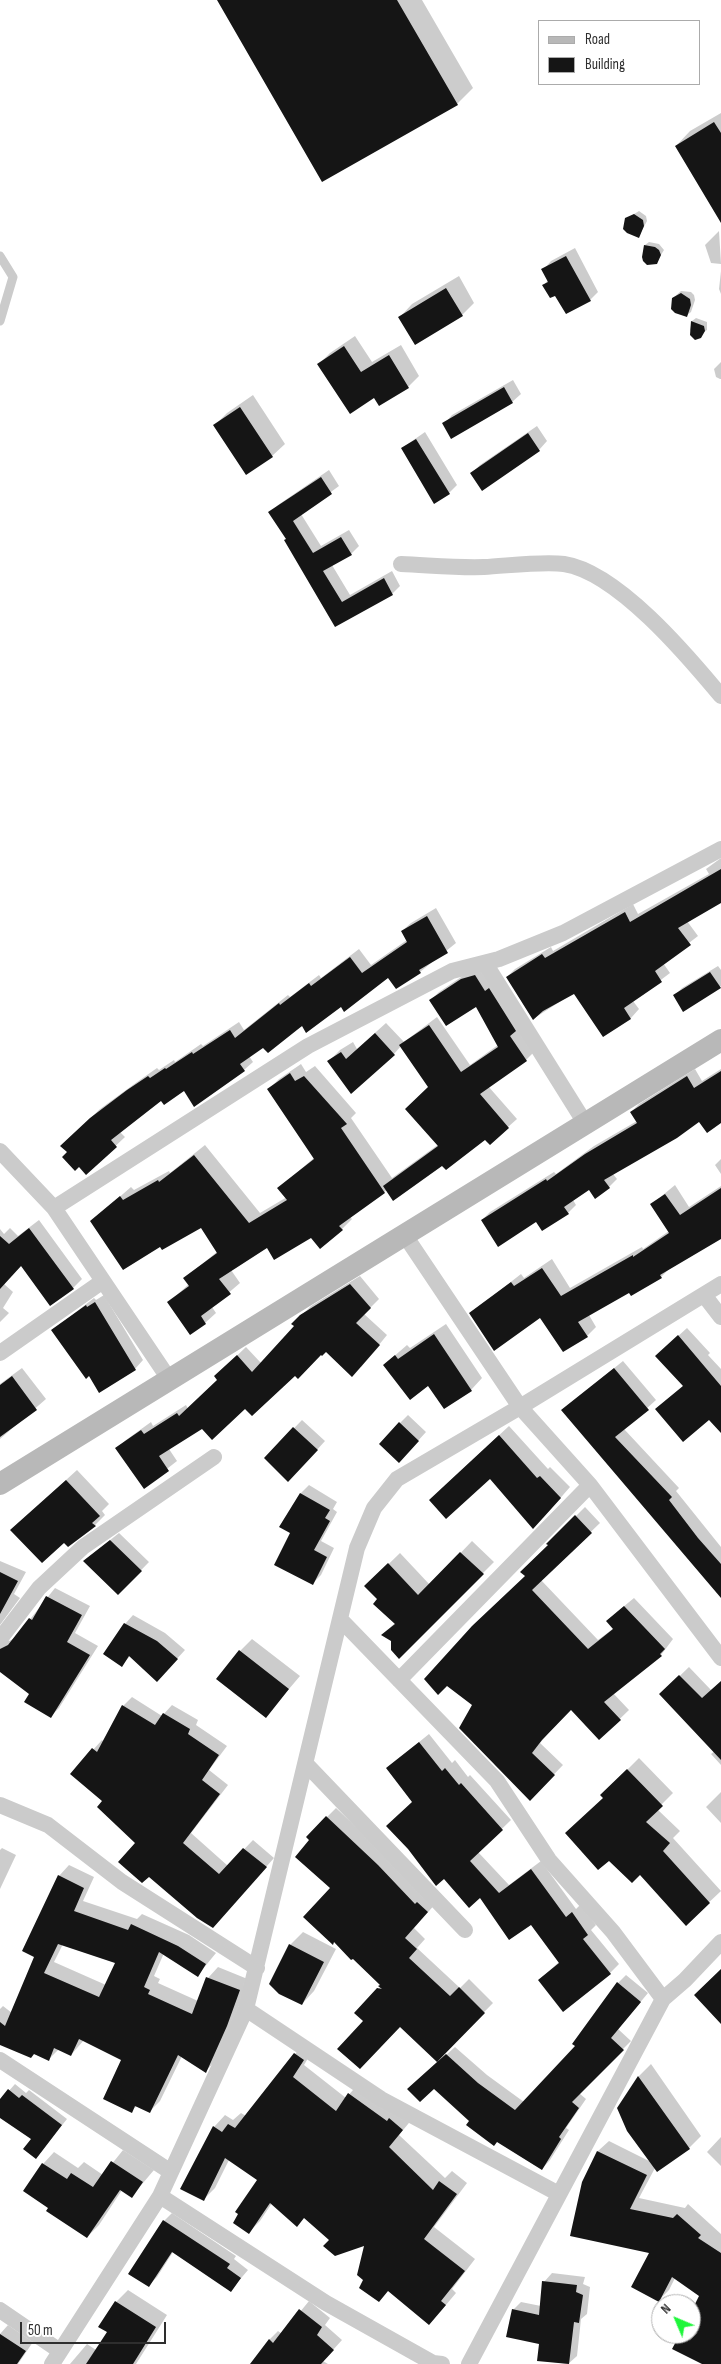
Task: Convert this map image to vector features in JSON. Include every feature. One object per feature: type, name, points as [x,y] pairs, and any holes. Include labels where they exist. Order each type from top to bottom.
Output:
[{"type":"street","points":[[401,564],[478,567],[563,564],[584,570],[608,584],[659,625],[721,696]]},
{"type":"street","points":[[54,1208],[308,1046],[452,971],[499,960],[563,932],[721,849]]},
{"type":"street","points":[[484,963],[585,1123]]},
{"type":"street","points":[[0,1484],[721,1040]]},
{"type":"street","points":[[1,1154],[54,1208],[169,1379]]},
{"type":"street","points":[[404,1234],[520,1407],[590,1485],[721,1658]]},
{"type":"street","points":[[0,1353],[103,1281]]},
{"type":"street","points":[[0,2310],[56,2358],[160,2196],[246,2009],[357,1548],[374,1508],[397,1479],[520,1407],[721,1284]]},
{"type":"street","points":[[704,1295],[721,1317]]},
{"type":"street","points":[[0,1639],[39,1588],[83,1547],[214,1457]]},
{"type":"street","points":[[399,1680],[590,1485]]},
{"type":"street","points":[[340,1619],[497,1781],[549,1860],[613,1932],[663,1999]]},
{"type":"street","points":[[306,1764],[465,1930]]},
{"type":"street","points":[[0,1805],[48,1825],[122,1882],[257,1968]]},
{"type":"street","points":[[468,2364],[663,1999],[685,1980],[721,1942]]},
{"type":"street","points":[[246,2009],[381,2099],[559,2194]]},
{"type":"street","points":[[0,2060],[171,2172]]},
{"type":"street","points":[[160,2196],[326,2303],[433,2363],[442,2364]]},
{"type":"lane","points":[[0,256],[13,277],[0,321]]},
{"type":"building","points":[[217,0],[397,0],[458,105],[322,182]]},
{"type":"building","points":[[714,122],[721,133],[721,223],[675,146]]},
{"type":"building","points":[[634,214],[643,220],[644,226],[639,238],[627,233],[623,229],[625,218]]},
{"type":"building","points":[[644,245],[655,247],[659,250],[661,255],[657,264],[647,265],[643,261]]},
{"type":"building","points":[[566,256],[591,301],[566,314],[555,296],[550,298],[542,285],[548,282],[541,269]]},
{"type":"building","points":[[446,288],[463,316],[415,345],[398,317]]},
{"type":"building","points":[[681,293],[690,299],[691,305],[687,317],[675,313],[671,309],[672,298]]},
{"type":"building","points":[[691,321],[704,326],[705,331],[701,338],[695,340],[690,335]]},
{"type":"building","points":[[344,346],[361,372],[389,355],[409,388],[379,406],[374,398],[350,414],[317,364]]},
{"type":"building","points":[[504,387],[513,403],[451,439],[442,423]]},
{"type":"building","points":[[240,407],[273,457],[246,475],[213,425]]},
{"type":"building","points":[[528,433],[540,451],[482,491],[470,473]]},
{"type":"building","points":[[416,439],[450,494],[434,504],[401,448]]},
{"type":"building","points":[[321,477],[332,494],[293,521],[313,553],[341,537],[352,555],[323,571],[342,602],[384,578],[393,595],[335,627],[284,540],[286,539],[268,512]]},
{"type":"building","points":[[721,869],[721,903],[678,928],[691,945],[655,971],[662,982],[624,1008],[631,1019],[603,1037],[574,994],[543,1011],[533,1020],[506,977],[542,954],[545,958],[625,912],[630,922]]},
{"type":"building","points":[[427,916],[448,953],[419,970],[421,973],[396,989],[388,978],[344,1012],[341,1007],[306,1033],[302,1026],[268,1053],[263,1048],[240,1064],[245,1071],[194,1107],[184,1091],[164,1105],[161,1101],[111,1140],[117,1147],[86,1175],[79,1167],[75,1171],[62,1157],[67,1152],[60,1146],[90,1118],[148,1076],[150,1078],[192,1052],[193,1054],[230,1030],[235,1038],[279,1003],[280,1005],[309,983],[311,986],[350,957],[362,973],[407,942],[401,931]]},
{"type":"building","points":[[710,972],[721,988],[683,1012],[673,995]]},
{"type":"building","points":[[475,975],[485,991],[489,988],[516,1031],[510,1036],[527,1061],[480,1094],[509,1128],[490,1145],[485,1140],[446,1170],[442,1166],[393,1201],[383,1186],[438,1146],[405,1109],[428,1087],[399,1045],[429,1025],[461,1072],[498,1047],[476,1007],[446,1026],[429,1000],[461,979]]},
{"type":"building","points":[[375,1033],[395,1055],[351,1094],[327,1061],[341,1052],[346,1059]]},
{"type":"building","points":[[721,1071],[721,1123],[707,1133],[699,1122],[677,1138],[604,1180],[610,1188],[595,1199],[589,1190],[564,1207],[569,1214],[542,1231],[536,1222],[498,1247],[481,1220],[546,1179],[547,1181],[585,1154],[637,1123],[630,1112],[687,1076],[694,1088]]},
{"type":"building","points":[[290,1073],[295,1081],[304,1076],[347,1124],[341,1128],[385,1193],[339,1226],[343,1230],[320,1249],[311,1238],[274,1260],[267,1248],[219,1279],[231,1294],[201,1316],[206,1324],[190,1335],[167,1302],[189,1286],[183,1278],[217,1253],[201,1228],[162,1250],[160,1247],[123,1270],[90,1221],[120,1196],[123,1200],[158,1180],[159,1182],[194,1155],[249,1223],[287,1200],[277,1188],[314,1159],[267,1089]]},
{"type":"building","points":[[721,1188],[721,1239],[660,1275],[662,1278],[631,1296],[629,1293],[578,1322],[588,1337],[563,1352],[540,1318],[494,1351],[469,1313],[511,1282],[514,1286],[542,1268],[561,1296],[633,1255],[633,1257],[669,1233],[650,1204],[665,1194],[680,1215]]},
{"type":"building","points":[[29,1228],[74,1289],[50,1306],[21,1266],[0,1289],[0,1236],[9,1244]]},
{"type":"building","points":[[350,1284],[371,1308],[356,1323],[380,1345],[352,1377],[326,1352],[298,1379],[295,1376],[252,1416],[245,1409],[212,1440],[202,1429],[159,1456],[169,1471],[144,1489],[115,1448],[141,1430],[144,1434],[177,1413],[179,1416],[217,1380],[214,1376],[237,1355],[252,1372],[294,1326],[291,1324],[300,1315]]},
{"type":"building","points":[[95,1302],[136,1370],[99,1393],[89,1376],[86,1379],[51,1330],[86,1305],[87,1307]]},
{"type":"building","points":[[434,1334],[472,1391],[444,1409],[428,1386],[410,1400],[383,1365],[395,1355],[398,1359]]},
{"type":"building","points":[[678,1335],[721,1386],[721,1433],[709,1420],[683,1442],[655,1409],[683,1386],[655,1356]]},
{"type":"building","points":[[614,1368],[649,1410],[615,1437],[672,1497],[669,1500],[721,1564],[721,1598],[561,1410]]},
{"type":"building","points":[[12,1376],[37,1410],[0,1437],[0,1385]]},
{"type":"building","points":[[399,1422],[419,1441],[399,1463],[379,1444]]},
{"type":"building","points":[[293,1427],[318,1450],[288,1482],[264,1458]]},
{"type":"building","points":[[499,1435],[537,1478],[540,1476],[561,1498],[533,1529],[490,1479],[446,1519],[429,1500]]},
{"type":"building","points":[[66,1480],[100,1516],[92,1523],[96,1526],[68,1547],[64,1543],[42,1563],[10,1530]]},
{"type":"building","points":[[300,1493],[330,1510],[325,1518],[330,1521],[314,1550],[327,1557],[313,1585],[274,1565],[290,1533],[279,1527]]},
{"type":"building","points":[[575,1515],[592,1533],[532,1590],[588,1649],[613,1629],[606,1621],[624,1606],[665,1649],[660,1654],[662,1656],[604,1702],[621,1720],[599,1740],[571,1710],[542,1740],[532,1753],[555,1775],[530,1801],[459,1728],[472,1705],[447,1686],[438,1695],[424,1679],[472,1626],[525,1576],[520,1572]]},
{"type":"building","points":[[110,1540],[142,1571],[118,1595],[83,1561]]},
{"type":"building","points":[[460,1552],[484,1574],[399,1659],[391,1650],[391,1641],[381,1635],[395,1624],[373,1604],[377,1599],[364,1586],[388,1563],[418,1595]]},
{"type":"building","points":[[0,1572],[18,1581],[0,1614]]},
{"type":"building","points":[[46,1596],[82,1615],[67,1642],[90,1655],[51,1718],[24,1702],[29,1694],[0,1672],[0,1649],[8,1645],[29,1618],[32,1620]]},
{"type":"building","points":[[124,1623],[157,1641],[178,1659],[157,1682],[129,1656],[122,1667],[103,1654]]},
{"type":"building","points":[[239,1650],[289,1689],[266,1718],[216,1679]]},
{"type":"building","points":[[679,1675],[702,1698],[721,1681],[721,1760],[659,1694]]},
{"type":"building","points":[[122,1705],[155,1725],[163,1713],[190,1729],[188,1734],[219,1755],[202,1780],[220,1794],[183,1843],[219,1874],[243,1848],[267,1867],[213,1928],[197,1918],[149,1877],[142,1883],[118,1862],[135,1843],[97,1807],[102,1801],[70,1774],[92,1748],[97,1752]]},
{"type":"building","points":[[419,1742],[442,1771],[445,1768],[459,1785],[461,1783],[503,1830],[470,1861],[499,1893],[531,1869],[566,1917],[572,1912],[588,1935],[583,1939],[611,1974],[563,2012],[538,1980],[559,1963],[531,1925],[509,1940],[480,1898],[469,1908],[444,1879],[436,1886],[408,1849],[386,1826],[412,1802],[386,1768]]},
{"type":"building","points":[[627,1769],[663,1806],[646,1822],[670,1843],[663,1851],[710,1903],[686,1926],[640,1875],[632,1883],[609,1861],[598,1870],[565,1833],[603,1798],[600,1795]]},
{"type":"building","points":[[326,1816],[378,1865],[415,1904],[417,1902],[428,1912],[405,1938],[417,1949],[409,1958],[450,1996],[459,1987],[485,2013],[437,2062],[400,2027],[360,2069],[337,2049],[363,2021],[354,2013],[377,1988],[382,1989],[353,1959],[351,1960],[334,1942],[333,1945],[303,1917],[330,1888],[295,1857],[309,1840],[306,1837]]},
{"type":"building","points":[[58,1875],[84,1888],[74,1911],[128,1930],[131,1924],[178,1946],[206,1964],[198,1977],[159,1952],[144,1987],[150,1990],[148,1994],[192,2014],[206,1977],[240,1990],[227,2026],[206,2073],[178,2055],[150,2113],[135,2106],[132,2113],[103,2099],[121,2060],[79,2039],[71,2056],[54,2048],[49,2061],[34,2054],[31,2058],[0,2045],[0,2022],[5,2026],[34,1957],[22,1951]],"holes":[[[58,1944],[115,1963],[99,1997],[44,1973]]]},
{"type":"building","points":[[289,1944],[324,1962],[302,2005],[279,1994],[269,1984]]},
{"type":"building","points":[[721,1969],[721,2024],[694,1995]]},
{"type":"building","points":[[617,1982],[641,2002],[611,2038],[624,2050],[572,2102],[579,2108],[559,2137],[561,2139],[542,2170],[497,2142],[494,2146],[466,2125],[469,2121],[434,2089],[420,2102],[407,2089],[446,2054],[478,2083],[515,2110],[575,2046],[572,2044]]},
{"type":"building","points":[[294,2053],[304,2060],[293,2077],[336,2111],[348,2093],[387,2121],[389,2118],[403,2130],[389,2147],[433,2190],[439,2181],[457,2194],[424,2239],[465,2271],[441,2301],[446,2305],[429,2325],[388,2291],[379,2302],[359,2288],[363,2280],[357,2275],[364,2246],[335,2256],[323,2246],[329,2240],[304,2218],[297,2227],[270,2203],[249,2234],[233,2223],[238,2214],[235,2212],[257,2180],[225,2158],[204,2201],[180,2189],[213,2126],[222,2132],[228,2124],[235,2128]]},
{"type":"building","points":[[638,2076],[690,2149],[657,2172],[627,2131],[617,2108]]},
{"type":"building","points":[[8,2089],[19,2098],[22,2095],[62,2125],[36,2159],[23,2149],[31,2139],[0,2118],[0,2099]]},
{"type":"building","points":[[597,2151],[647,2175],[630,2209],[673,2218],[677,2214],[701,2235],[698,2238],[721,2253],[721,2364],[702,2364],[672,2349],[675,2344],[701,2344],[701,2294],[696,2294],[672,2277],[663,2294],[651,2294],[651,2298],[631,2287],[649,2253],[570,2236],[582,2182]]},
{"type":"building","points":[[111,2161],[143,2182],[132,2198],[120,2190],[87,2238],[46,2211],[48,2208],[23,2191],[42,2163],[67,2179],[71,2173],[93,2187]]},
{"type":"building","points":[[163,2220],[230,2264],[227,2268],[241,2278],[231,2292],[172,2252],[149,2287],[128,2274]]},
{"type":"building","points":[[542,2281],[577,2285],[576,2292],[583,2295],[579,2323],[574,2322],[569,2364],[537,2361],[539,2344],[506,2337],[512,2309],[539,2315]]},
{"type":"building","points":[[115,2301],[156,2327],[133,2364],[86,2364],[107,2332],[98,2327]]},
{"type":"building","points":[[299,2309],[322,2327],[317,2335],[334,2350],[321,2364],[250,2364],[269,2339],[273,2343]]},
{"type":"building","points":[[0,2334],[26,2351],[17,2364],[0,2364]]}]
